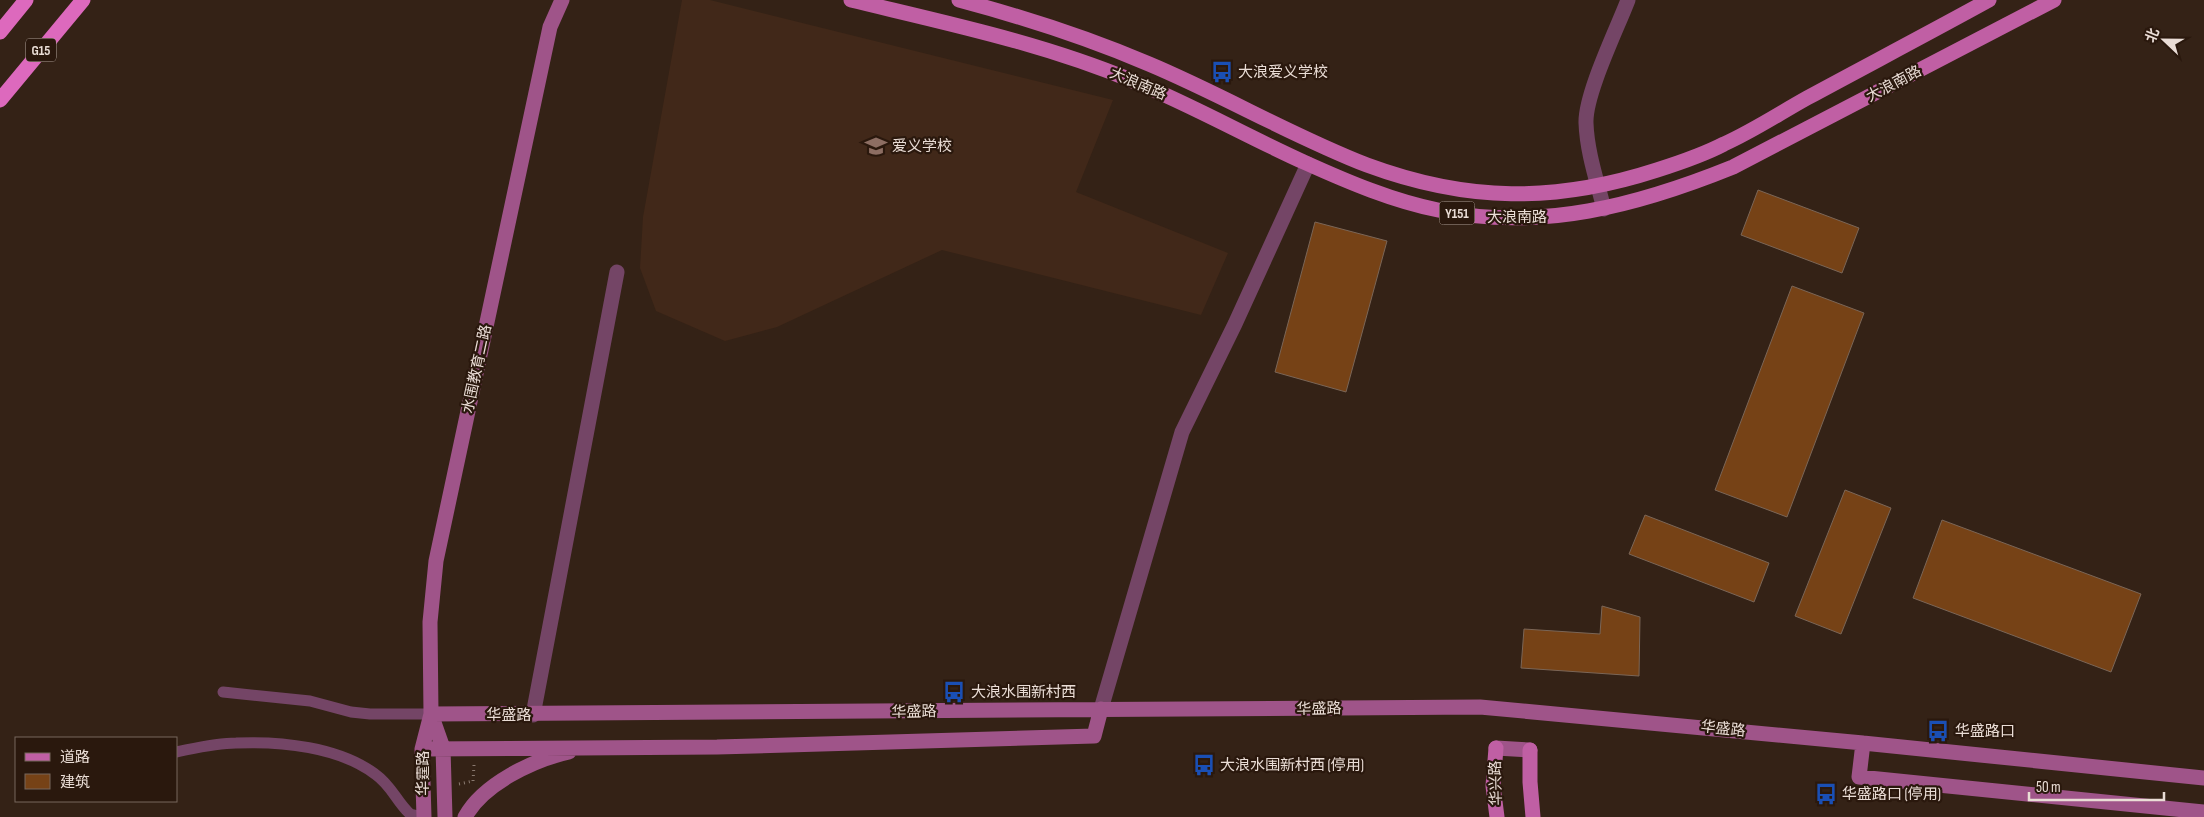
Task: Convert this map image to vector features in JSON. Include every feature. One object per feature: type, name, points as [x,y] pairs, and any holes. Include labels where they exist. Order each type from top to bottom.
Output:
[{"type":"highway","points":[[0,32],[26,0]]},
{"type":"highway","name":"G15","points":[[0,100],[83,0]]},
{"type":"main road","points":[[549,0],[550,27]]},
{"type":"main road","points":[[550,27],[562,0]]},
{"type":"main road","name":"大浪南路","points":[[851,0],[990,34],[1087,63],[1181,102],[1308,164],[1401,200],[1438,210],[1479,217],[1524,218],[1565,216],[1604,209],[1684,187],[1733,167],[2054,0]]},
{"type":"main road","name":"大浪南路","points":[[959,0],[1005,12],[1110,48],[1173,74],[1329,148],[1404,177],[1480,192],[1514,194],[1561,193],[1599,186],[1662,168],[1724,145],[1989,0]]},
{"type":"main road","points":[[1944,24],[1967,0]]},
{"type":"main road","name":"水围教育二路","points":[[431,714],[430,622],[436,561],[550,27]]},
{"type":"main road","name":"华盛路","points":[[431,714],[533,715],[734,711],[841,713],[1101,709],[1480,707],[1863,743],[2204,778]]},
{"type":"main road","name":"华盛路","points":[[422,749],[717,747],[1094,736],[1101,709]]},
{"type":"main road","name":"华霆路","points":[[431,714],[443,748],[445,817]]},
{"type":"main road","name":"华霆路","points":[[424,817],[422,749],[431,714]]},
{"type":"main road","points":[[1863,743],[1858,777],[2204,812]]},
{"type":"main road","points":[[465,817],[484,793],[509,777],[546,760],[587,748]]},
{"type":"main road","name":"华兴路","points":[[1497,817],[1493,786],[1496,748],[1530,750],[1530,782],[1534,817]]},
{"type":"street","points":[[1604,209],[1588,143],[1586,121],[1590,96],[1628,0]]},
{"type":"street","points":[[1101,709],[1182,432],[1236,324],[1308,164]]},
{"type":"street","points":[[533,715],[617,272]]},
{"type":"lane","points":[[223,692],[310,700],[351,712],[370,714],[431,714]]},
{"type":"lane","points":[[178,752],[236,743],[306,748],[332,752],[352,760],[376,774],[390,786],[410,814],[424,817]]},
{"type":"path","points":[[456,784],[473,780],[474,762]]},
{"type":"shaded area","name":"爱义学校","points":[[682,0],[710,0],[1113,100],[1076,192],[1228,253],[1201,315],[942,250],[777,327],[725,341],[656,311],[640,268],[643,217]]},
{"type":"building","points":[[1758,190],[1859,228],[1842,273],[1741,235]]},
{"type":"building","points":[[1315,222],[1387,241],[1346,392],[1275,372]]},
{"type":"building","points":[[1792,286],[1864,313],[1787,517],[1715,490]]},
{"type":"building","points":[[1845,490],[1891,508],[1841,634],[1795,616]]},
{"type":"building","points":[[1645,515],[1769,563],[1754,602],[1629,554]]},
{"type":"building","points":[[1942,520],[2141,594],[2111,672],[1913,598]]},
{"type":"building","points":[[1602,606],[1640,617],[1639,676],[1521,668],[1524,629],[1600,634]]},
{"type":"place","name":"大浪爱义学校","points":[[1222,72]]},
{"type":"place","name":"爱义学校","points":[[876,146]]},
{"type":"place","name":"大浪水围新村西","points":[[954,692]]},
{"type":"place","name":"华盛路口","points":[[1938,731]]},
{"type":"place","name":"大浪水围新村西 (停用)","points":[[1204,765]]},
{"type":"place","name":"华盛路口 (停用)","points":[[1826,794]]}]
